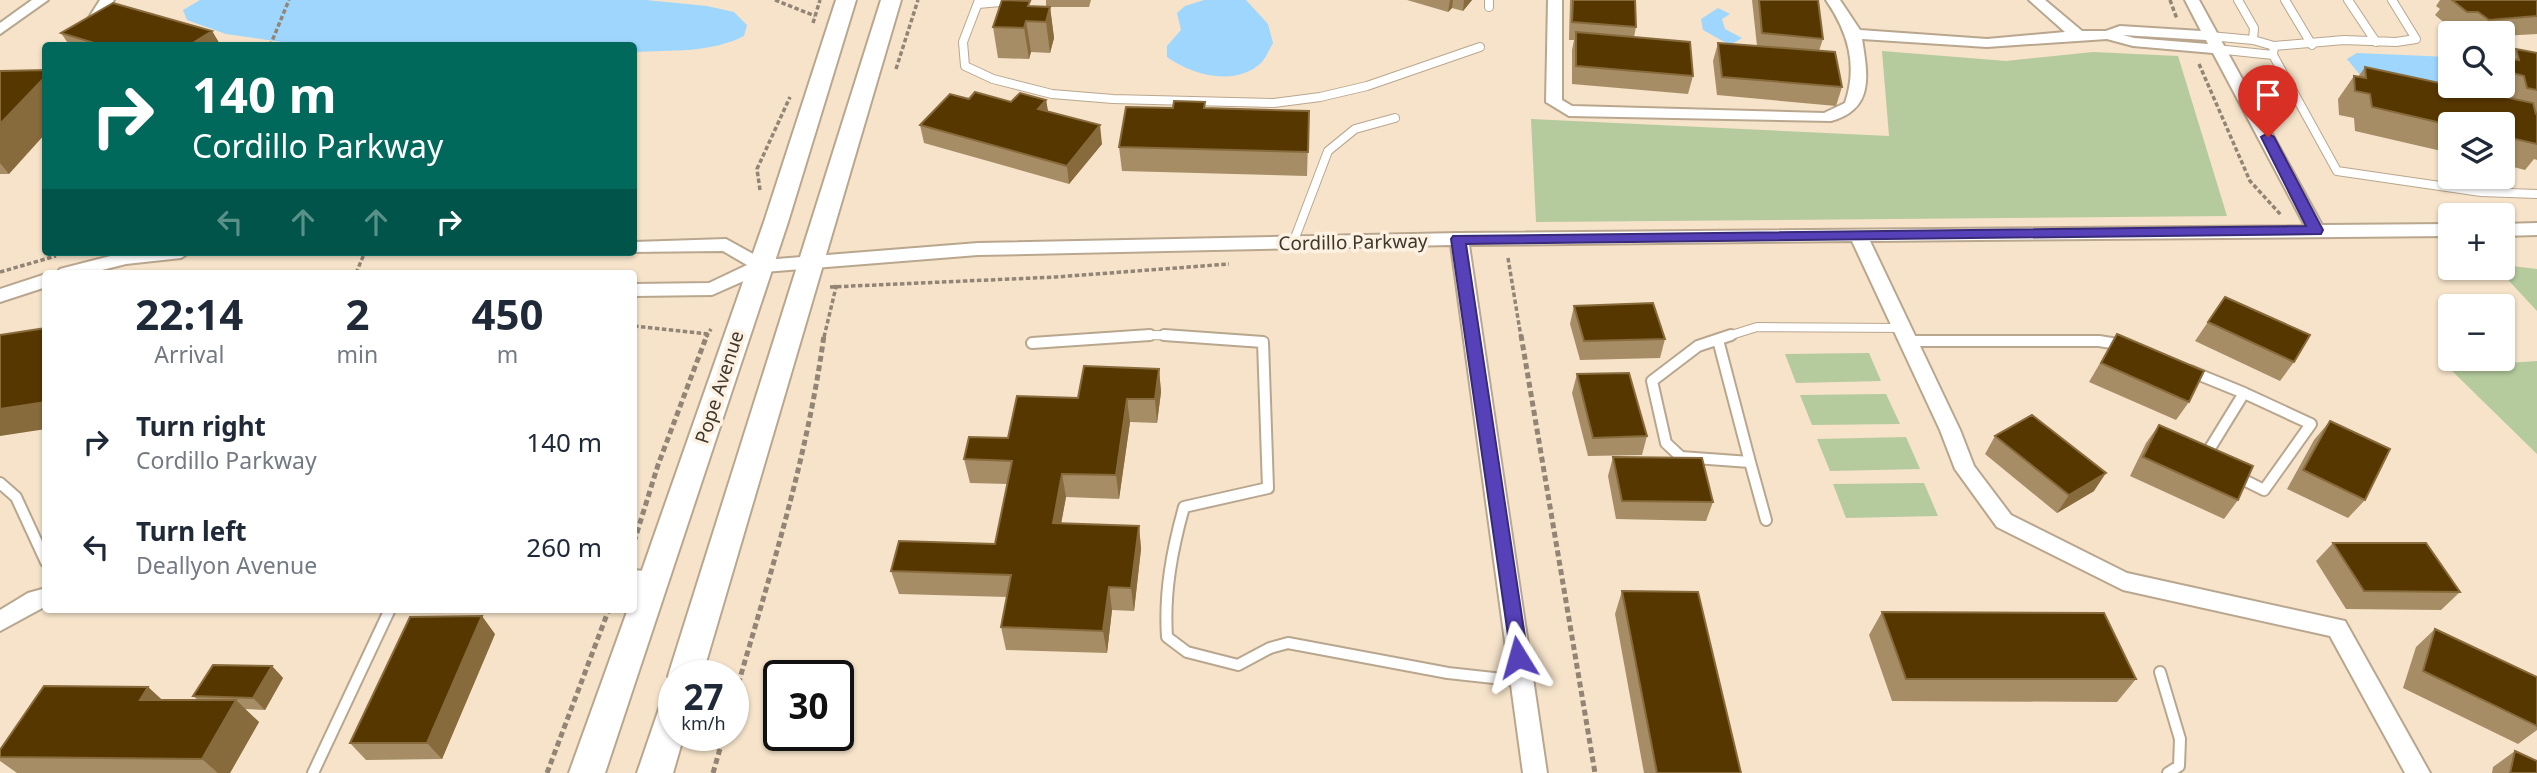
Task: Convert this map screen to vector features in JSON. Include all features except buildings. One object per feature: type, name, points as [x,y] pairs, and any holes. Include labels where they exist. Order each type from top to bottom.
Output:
[{"type":"main road","name":"Pope Avenue","points":[[637,603],[761,266],[796,160],[827,51],[846,0]]},
{"type":"main road","points":[[690,660],[891,0]]},
{"type":"main road","name":"Pope Avenue","points":[[587,773],[634,613]]},
{"type":"main road","points":[[654,773],[661,751]]},
{"type":"street","points":[[0,14],[22,0]]},
{"type":"street","points":[[0,30],[41,0]]},
{"type":"street","points":[[81,42],[107,0]]},
{"type":"street","points":[[1555,0],[1554,102],[1569,111],[1825,118],[1841,114],[1853,104],[1857,80],[1854,34],[1833,0]]},
{"type":"street","points":[[2036,0],[2078,35]]},
{"type":"street","points":[[2192,0],[2316,230]]},
{"type":"street","points":[[1854,34],[1987,43],[2108,35],[2120,30],[2213,43]]},
{"type":"street","points":[[2515,230],[2537,229]]},
{"type":"street","name":"Cordillo Parkway","points":[[637,290],[712,289],[761,266],[978,249],[1293,243],[1460,249],[1858,235],[2438,230]]},
{"type":"street","points":[[1858,235],[1906,334],[1965,469],[2004,521],[2123,581],[2337,628],[2418,773]]},
{"type":"street","points":[[637,248],[726,245],[761,266]]},
{"type":"street","points":[[1460,249],[1535,773]]},
{"type":"street","points":[[78,270],[144,256]]},
{"type":"street","points":[[1,296],[42,281]]},
{"type":"street","points":[[1,296],[42,291]]},
{"type":"street","points":[[0,622],[42,598]]},
{"type":"lane","points":[[1023,0],[979,2],[963,42],[965,66],[989,79],[1015,87],[1094,99],[1294,101],[1382,84],[1480,47]]},
{"type":"lane","points":[[2238,0],[2254,28],[2253,40]]},
{"type":"lane","points":[[2285,0],[2312,45]]},
{"type":"lane","points":[[2348,0],[2376,42]]},
{"type":"lane","points":[[2213,43],[2273,51],[2335,41],[2401,43],[2416,39],[2392,0]]},
{"type":"lane","points":[[2213,43],[2253,40],[2273,51],[2337,171],[2482,192],[2537,194]]},
{"type":"lane","points":[[1293,243],[1328,151],[1355,129],[1395,118]]},
{"type":"lane","points":[[1750,462],[1681,457],[1666,443],[1652,381],[1698,346],[1756,327],[2099,341],[2139,351]]},
{"type":"lane","points":[[1032,343],[1157,335],[1263,342],[1268,488],[1184,507],[1174,542],[1164,616],[1167,637],[1187,652],[1238,665],[1270,648],[1288,643],[1448,673],[1522,681]]},
{"type":"lane","points":[[1717,340],[1766,520]]},
{"type":"lane","points":[[2176,365],[2311,424],[2264,489],[2227,472]]},
{"type":"lane","points":[[2215,466],[2202,460],[2244,393]]},
{"type":"lane","points":[[0,483],[16,497],[42,553]]},
{"type":"lane","points":[[313,773],[388,613]]},
{"type":"lane","points":[[2160,672],[2180,739],[2179,766],[2168,773]]},
{"type":"path","points":[[272,42],[289,0]]},
{"type":"path","points":[[775,0],[815,16]]},
{"type":"path","points":[[811,33],[820,0]]},
{"type":"path","points":[[893,80],[918,0]]},
{"type":"path","points":[[2170,0],[2250,181],[2296,231]]},
{"type":"path","points":[[761,191],[757,169],[795,87]]},
{"type":"path","points":[[1460,249],[1518,258]]},
{"type":"path","points":[[1508,258],[1595,773]]},
{"type":"path","points":[[745,660],[791,502],[815,400],[825,328],[842,259]]},
{"type":"path","points":[[803,295],[837,285],[1056,277],[1237,264]]},
{"type":"path","points":[[637,532],[658,465],[713,325]]},
{"type":"path","points":[[637,326],[709,334]]},
{"type":"path","points":[[547,773],[607,613]]},
{"type":"path","points":[[713,773],[719,751]]},
{"type":"green space","points":[[1882,51],[2006,61],[2093,52],[2178,56],[2227,216],[1536,222],[1531,119],[1889,136]]},
{"type":"green space","points":[[2515,266],[2537,269],[2537,311],[2508,280],[2515,280]]},
{"type":"green space","points":[[1869,353],[1881,381],[1796,383],[1785,354]]},
{"type":"green space","points":[[2537,361],[2537,454],[2452,371],[2515,371],[2515,362]]},
{"type":"green space","points":[[1886,394],[1900,424],[1812,425],[1800,395]]},
{"type":"green space","points":[[1906,437],[1920,469],[1830,471],[1817,439]]},
{"type":"green space","points":[[1924,483],[1938,516],[1846,518],[1833,484]]},
{"type":"water","points":[[200,0],[646,0],[707,6],[734,12],[747,25],[744,36],[718,45],[676,51],[637,52],[637,42],[282,42],[226,34],[187,20],[183,10]]},
{"type":"water","points":[[1204,0],[1246,0],[1268,24],[1273,43],[1261,63],[1239,75],[1214,76],[1189,69],[1167,57],[1167,46],[1181,30],[1177,13],[1185,6]]},
{"type":"water","points":[[1718,8],[1730,14],[1722,19],[1725,29],[1742,38],[1730,45],[1703,30],[1701,19]]},
{"type":"water","points":[[2357,53],[2438,56],[2438,94],[2361,76],[2347,59]]},
{"type":"route","points":[[1518,657],[1458,239],[2316,230],[2268,137]]}]
